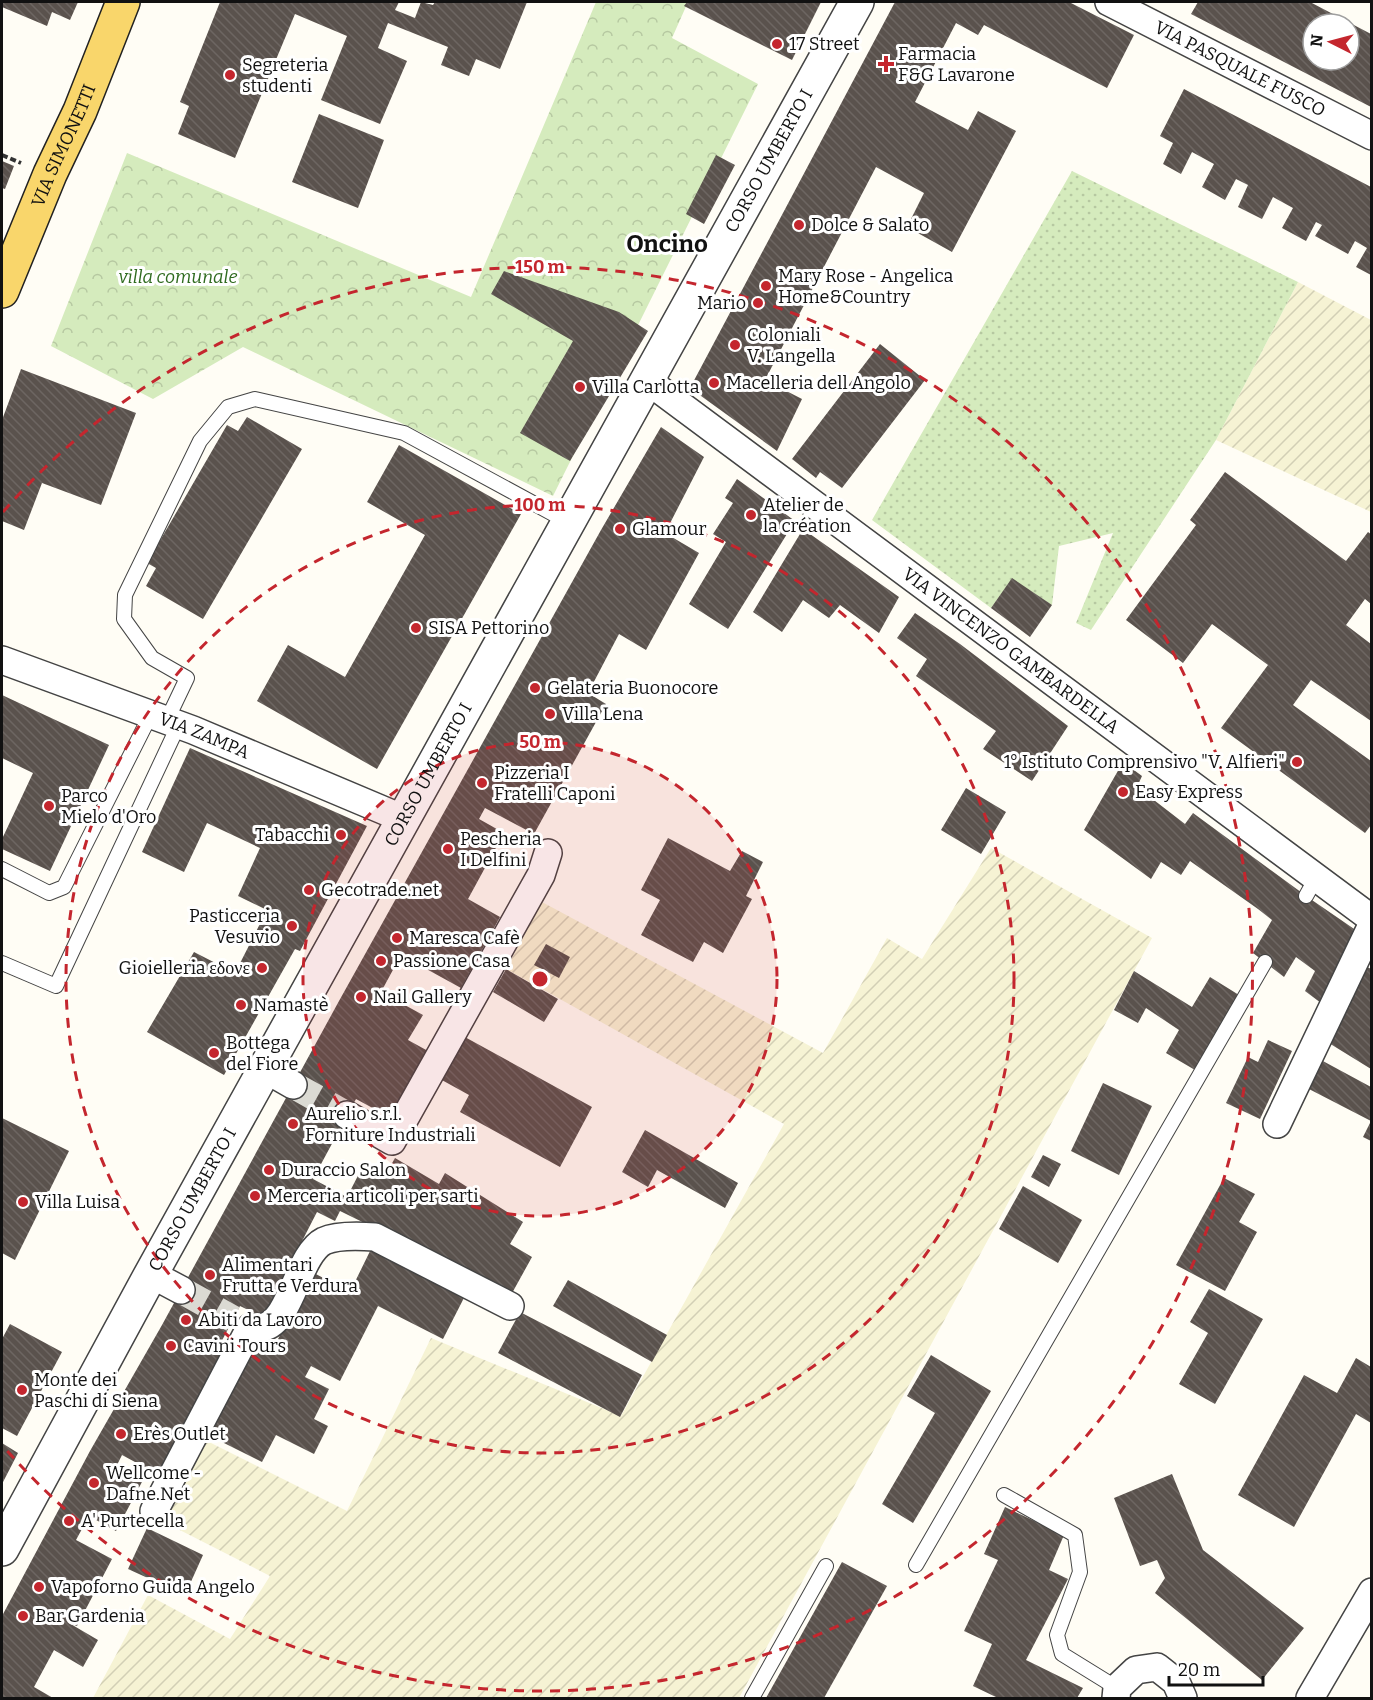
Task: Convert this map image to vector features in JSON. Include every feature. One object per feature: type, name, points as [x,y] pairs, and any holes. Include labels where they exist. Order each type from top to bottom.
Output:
[{"type":"main road","name":"VIA SIMONETTI","points":[[2,291],[50,174],[80,111],[123,2]]},
{"type":"street","name":"CORSO UMBERTO I","points":[[2,1549],[151,1274],[279,1077],[404,819],[857,2]]},
{"type":"street","name":"VIA PASQUALE FUSCO","points":[[1108,2],[1371,136]]},
{"type":"street","name":"VIA VINCENZO GAMBARDELLA","points":[[648,381],[1145,749],[1311,887],[1371,919]]},
{"type":"street","name":"VIA ZAMPA","points":[[2,660],[166,720],[404,819]]},
{"type":"street","points":[[347,1115],[392,1141],[541,875],[548,853]]},
{"type":"street","points":[[1277,1124],[1371,925]]},
{"type":"street","points":[[154,1511],[242,1323],[266,1327],[277,1319],[312,1252],[324,1241],[358,1236],[375,1237],[510,1306]]},
{"type":"street","points":[[151,1274],[181,1290]]},
{"type":"street","points":[[1310,1698],[1371,1592]]},
{"type":"street","points":[[1117,1693],[1136,1670],[1157,1666],[1176,1682],[1183,1698]]},
{"type":"lane","points":[[2,963],[56,986],[166,720],[187,678],[152,658],[124,619],[125,595],[200,441],[228,407],[255,399],[404,433],[568,522]]},
{"type":"lane","points":[[2,869],[49,892],[64,887],[166,720]]},
{"type":"lane","points":[[916,1565],[1265,962]]},
{"type":"lane","points":[[1004,1495],[1075,1535],[1080,1572],[1057,1635],[1062,1654],[1117,1693]]},
{"type":"lane","points":[[752,1698],[826,1566]]},
{"type":"shaded area","points":[[1298,282],[1371,320],[1371,512],[1216,440]]},
{"type":"shaded area","points":[[991,848],[1152,938],[739,1698],[93,1698],[148,1595],[230,1639],[270,1576],[162,1521],[205,1440],[347,1511],[431,1338],[621,1416],[784,1124],[506,969],[542,902],[823,1053],[887,938],[922,959]]},
{"type":"green space","name":"villa comunale","points":[[596,2],[688,2],[672,38],[758,84],[553,496],[243,347],[153,399],[51,346],[127,153],[471,297]]},
{"type":"green space","points":[[1072,171],[1298,282],[1216,440],[1091,630],[1076,623],[1113,533],[1059,546],[1052,605],[1012,579],[991,608],[872,520]]},
{"type":"building","points":[[2,2],[78,2],[70,20],[52,12],[47,26],[2,7]]},
{"type":"building","points":[[220,2],[399,2],[395,10],[415,18],[421,2],[433,5],[435,2],[527,2],[500,69],[476,59],[469,76],[441,65],[448,47],[388,23],[378,48],[407,61],[380,124],[321,100],[347,36],[295,14],[235,158],[178,134],[189,106],[180,102]]},
{"type":"building","points":[[687,2],[821,2],[792,60],[684,6]]},
{"type":"building","points":[[895,2],[1069,2],[1134,35],[1107,88],[984,25],[978,35],[956,23],[915,102],[968,130],[978,111],[1016,131],[952,252],[907,227],[924,193],[876,167],[765,380],[802,399],[777,451],[690,388]]},
{"type":"building","points":[[1198,2],[1310,2],[1329,12],[1301,12],[1301,71],[1191,14]]},
{"type":"building","points":[[1361,29],[1371,34],[1371,107],[1303,72],[1361,72]]},
{"type":"building","points":[[1184,89],[1371,187],[1371,275],[1356,267],[1367,248],[1355,241],[1348,254],[1315,236],[1322,225],[1316,222],[1306,241],[1282,228],[1293,208],[1273,197],[1262,219],[1238,207],[1248,185],[1236,179],[1225,200],[1202,187],[1214,164],[1192,152],[1181,174],[1163,164],[1173,143],[1160,136]]},
{"type":"building","points":[[319,114],[384,140],[358,208],[292,182]]},
{"type":"building","points":[[716,155],[735,165],[704,224],[686,214]]},
{"type":"building","points":[[2,161],[14,166],[5,189],[2,188]]},
{"type":"building","name":"Villa Carlotta","points":[[504,271],[619,312],[648,331],[570,461],[520,433],[573,341],[491,294]]},
{"type":"building","points":[[880,344],[925,380],[842,488],[820,472],[816,478],[792,459]]},
{"type":"building","points":[[21,369],[136,413],[101,505],[42,483],[24,530],[2,521],[2,420]]},
{"type":"building","points":[[247,417],[302,449],[203,619],[146,586],[156,568],[147,563],[227,425],[238,431]]},
{"type":"building","points":[[661,427],[704,457],[665,533],[699,553],[646,650],[619,634],[588,693],[606,704],[534,834],[485,808],[479,819],[504,833],[468,899],[500,917],[461,988],[401,955],[381,992],[423,1015],[408,1040],[428,1051],[391,1118],[356,1099],[313,1179],[347,1197],[365,1162],[386,1174],[395,1158],[439,1184],[445,1173],[523,1222],[510,1244],[532,1257],[511,1295],[340,1211],[335,1221],[317,1212],[263,1317],[240,1306],[216,1352],[228,1358],[161,1476],[122,1455],[117,1465],[143,1480],[116,1531],[89,1516],[76,1540],[112,1559],[77,1626],[69,1623],[98,1640],[83,1667],[54,1650],[34,1687],[53,1698],[2,1698],[2,1616],[90,1451],[162,1325],[339,1001],[601,530]]},
{"type":"building","points":[[399,445],[521,514],[377,769],[257,701],[288,645],[345,677],[425,535],[367,502]]},
{"type":"building","points":[[1225,472],[1346,561],[1368,532],[1371,534],[1371,604],[1365,599],[1346,625],[1371,644],[1371,721],[1311,680],[1293,705],[1371,761],[1371,825],[1365,833],[1221,728],[1268,665],[1212,624],[1183,663],[1126,620],[1196,525],[1190,520]]},
{"type":"building","points":[[737,479],[795,521],[728,629],[689,604],[726,542],[713,534],[733,503],[725,498]]},
{"type":"building","points":[[803,529],[899,597],[879,633],[840,605],[829,618],[803,600],[782,632],[753,612]]},
{"type":"building","points":[[1012,578],[1052,605],[1030,637],[991,608]]},
{"type":"building","points":[[915,613],[1068,726],[1032,781],[983,749],[996,731],[916,676],[927,659],[897,638]]},
{"type":"building","name":"Parco Mielo d'Oro","points":[[2,695],[109,745],[50,871],[2,849],[2,839],[33,773],[2,758]]},
{"type":"building","points":[[190,748],[367,826],[300,951],[295,949],[224,1075],[147,1032],[194,952],[235,973],[267,910],[238,896],[260,848],[207,823],[184,872],[142,852]]},
{"type":"building","points":[[1123,762],[1142,776],[1137,787],[1185,824],[1193,813],[1360,933],[1321,1003],[1305,991],[1315,971],[1296,957],[1284,977],[1253,953],[1272,920],[1258,909],[1190,861],[1181,875],[1161,862],[1151,879],[1084,830]]},
{"type":"building","points":[[966,788],[1006,812],[981,854],[941,830]]},
{"type":"building","points":[[668,838],[730,871],[742,851],[763,862],[746,896],[752,899],[723,953],[704,942],[693,962],[641,935],[660,900],[641,890]]},
{"type":"building","points":[[546,944],[570,957],[559,978],[534,965]]},
{"type":"building","points":[[1360,963],[1371,969],[1371,1069],[1324,1040]]},
{"type":"building","points":[[506,969],[558,999],[544,1022],[493,992]]},
{"type":"building","points":[[1134,971],[1192,1007],[1210,977],[1239,995],[1195,1070],[1166,1053],[1179,1030],[1146,1008],[1138,1023],[1114,1010]]},
{"type":"building","points":[[463,1036],[592,1107],[560,1167],[460,1112],[469,1095],[440,1079]]},
{"type":"building","points":[[1268,1040],[1292,1051],[1260,1119],[1226,1103],[1248,1057],[1258,1062]]},
{"type":"building","points":[[1321,1060],[1371,1087],[1371,1121],[1307,1088]]},
{"type":"building","points":[[1103,1083],[1152,1106],[1119,1175],[1071,1151]]},
{"type":"building","name":"Villa Luisa","points":[[2,1118],[69,1151],[15,1260],[2,1253]]},
{"type":"building","points":[[1371,1121],[1371,1141],[1363,1137]]},
{"type":"building","points":[[645,1130],[738,1183],[725,1208],[657,1170],[648,1187],[622,1172]]},
{"type":"building","points":[[1043,1155],[1061,1164],[1049,1187],[1031,1177]]},
{"type":"building","points":[[1224,1178],[1255,1194],[1239,1222],[1257,1232],[1225,1291],[1176,1265]]},
{"type":"building","points":[[1023,1186],[1082,1220],[1058,1263],[999,1229]]},
{"type":"building","points":[[373,1245],[467,1292],[443,1339],[378,1306],[340,1381],[311,1366],[305,1377],[329,1389],[314,1419],[328,1426],[314,1454],[276,1435],[262,1462],[206,1434],[255,1338],[274,1347],[312,1272],[350,1292]]},
{"type":"building","points":[[568,1280],[667,1335],[652,1362],[553,1306]]},
{"type":"building","points":[[1209,1289],[1263,1319],[1215,1404],[1179,1384],[1208,1333],[1190,1322]]},
{"type":"building","points":[[520,1312],[642,1375],[620,1417],[498,1353]]},
{"type":"building","name":"Monte dei Paschi di Siena","points":[[10,1324],[62,1352],[17,1436],[2,1428],[2,1339]]},
{"type":"building","points":[[931,1355],[991,1391],[913,1523],[882,1504],[935,1413],[907,1396]]},
{"type":"building","points":[[1356,1358],[1371,1367],[1371,1423],[1356,1414],[1294,1527],[1238,1495],[1304,1375],[1337,1393]]},
{"type":"building","points":[[2,1443],[18,1453],[2,1484]]},
{"type":"building","points":[[1172,1474],[1203,1550],[1304,1628],[1262,1680],[1155,1593],[1165,1578],[1157,1560],[1140,1566],[1114,1498]]},
{"type":"building","points":[[1005,1507],[1064,1535],[1049,1570],[1068,1579],[1026,1660],[1083,1688],[1077,1698],[998,1698],[973,1686],[992,1644],[964,1631],[998,1560],[984,1554]]},
{"type":"building","points":[[147,1528],[203,1555],[185,1595],[128,1569]]},
{"type":"building","points":[[842,1562],[887,1586],[824,1698],[766,1698]]},
{"type":"tunnel","points":[[293,1085],[347,1115]]},
{"type":"tunnel","points":[[181,1290],[233,1319]]},
{"type":"place","name":"17 Street","points":[[777,44]]},
{"type":"place","name":"Farmacia F&G Lavarone","points":[[886,64]]},
{"type":"place","name":"Segreteria studenti","points":[[230,75]]},
{"type":"place","name":"Dolce & Salato","points":[[799,225]]},
{"type":"place","name":"Mary Rose - Angelica Home&Country","points":[[766,286]]},
{"type":"place","name":"Mario","points":[[758,303]]},
{"type":"place","name":"Coloniali V. Langella","points":[[735,345]]},
{"type":"place","name":"Macelleria dell Angolo","points":[[714,383]]},
{"type":"place","name":"Villa Carlotta","points":[[580,387]]},
{"type":"place","name":"Atelier de la création","points":[[751,515]]},
{"type":"place","name":"Glamour","points":[[620,529]]},
{"type":"place","name":"SISA Pettorino","points":[[416,628]]},
{"type":"place","name":"Gelateria Buonocore","points":[[535,688]]},
{"type":"place","name":"Villa Lena","points":[[550,714]]},
{"type":"place","name":"1° Istituto Comprensivo \"V. Alfieri\"","points":[[1297,762]]},
{"type":"place","name":"Pizzeria I Fratelli Caponi","points":[[482,783]]},
{"type":"place","name":"Easy Express","points":[[1123,792]]},
{"type":"place","name":"Parco Mielo d'Oro","points":[[49,806]]},
{"type":"place","name":"Tabacchi","points":[[341,835]]},
{"type":"place","name":"Pescheria I Delfini","points":[[448,849]]},
{"type":"place","name":"Gecotrade.net","points":[[309,890]]},
{"type":"place","name":"Pasticceria Vesuvio","points":[[292,926]]},
{"type":"place","name":"Maresca Cafè","points":[[397,938]]},
{"type":"place","name":"Passione Casa","points":[[381,961]]},
{"type":"place","name":"Gioielleria εδονε","points":[[262,968]]},
{"type":"place","name":"Nail Gallery","points":[[361,997]]},
{"type":"place","name":"Namastè","points":[[241,1005]]},
{"type":"place","name":"Bottega del Fiore","points":[[214,1053]]},
{"type":"place","name":"Aurelio s.r.l. Forniture Industriali","points":[[293,1124]]},
{"type":"place","name":"Duraccio Salon","points":[[269,1170]]},
{"type":"place","name":"Merceria articoli per sarti","points":[[255,1196]]},
{"type":"place","name":"Villa Luisa","points":[[23,1202]]},
{"type":"place","name":"Alimentari Frutta e Verdura","points":[[210,1275]]},
{"type":"place","name":"Abiti da Lavoro","points":[[186,1320]]},
{"type":"place","name":"Cavini Tours","points":[[171,1346]]},
{"type":"place","name":"Monte dei Paschi di Siena","points":[[22,1390]]},
{"type":"place","name":"Erès Outlet","points":[[121,1434]]},
{"type":"place","name":"Wellcome - Dafne.Net","points":[[94,1483]]},
{"type":"place","name":"A' Purtecella","points":[[69,1521]]},
{"type":"place","name":"Vapoforno Guida Angelo","points":[[39,1587]]},
{"type":"place","name":"Bar Gardenia","points":[[23,1616]]},
{"type":"district","name":"Oncino","points":[[667,244]]}]
